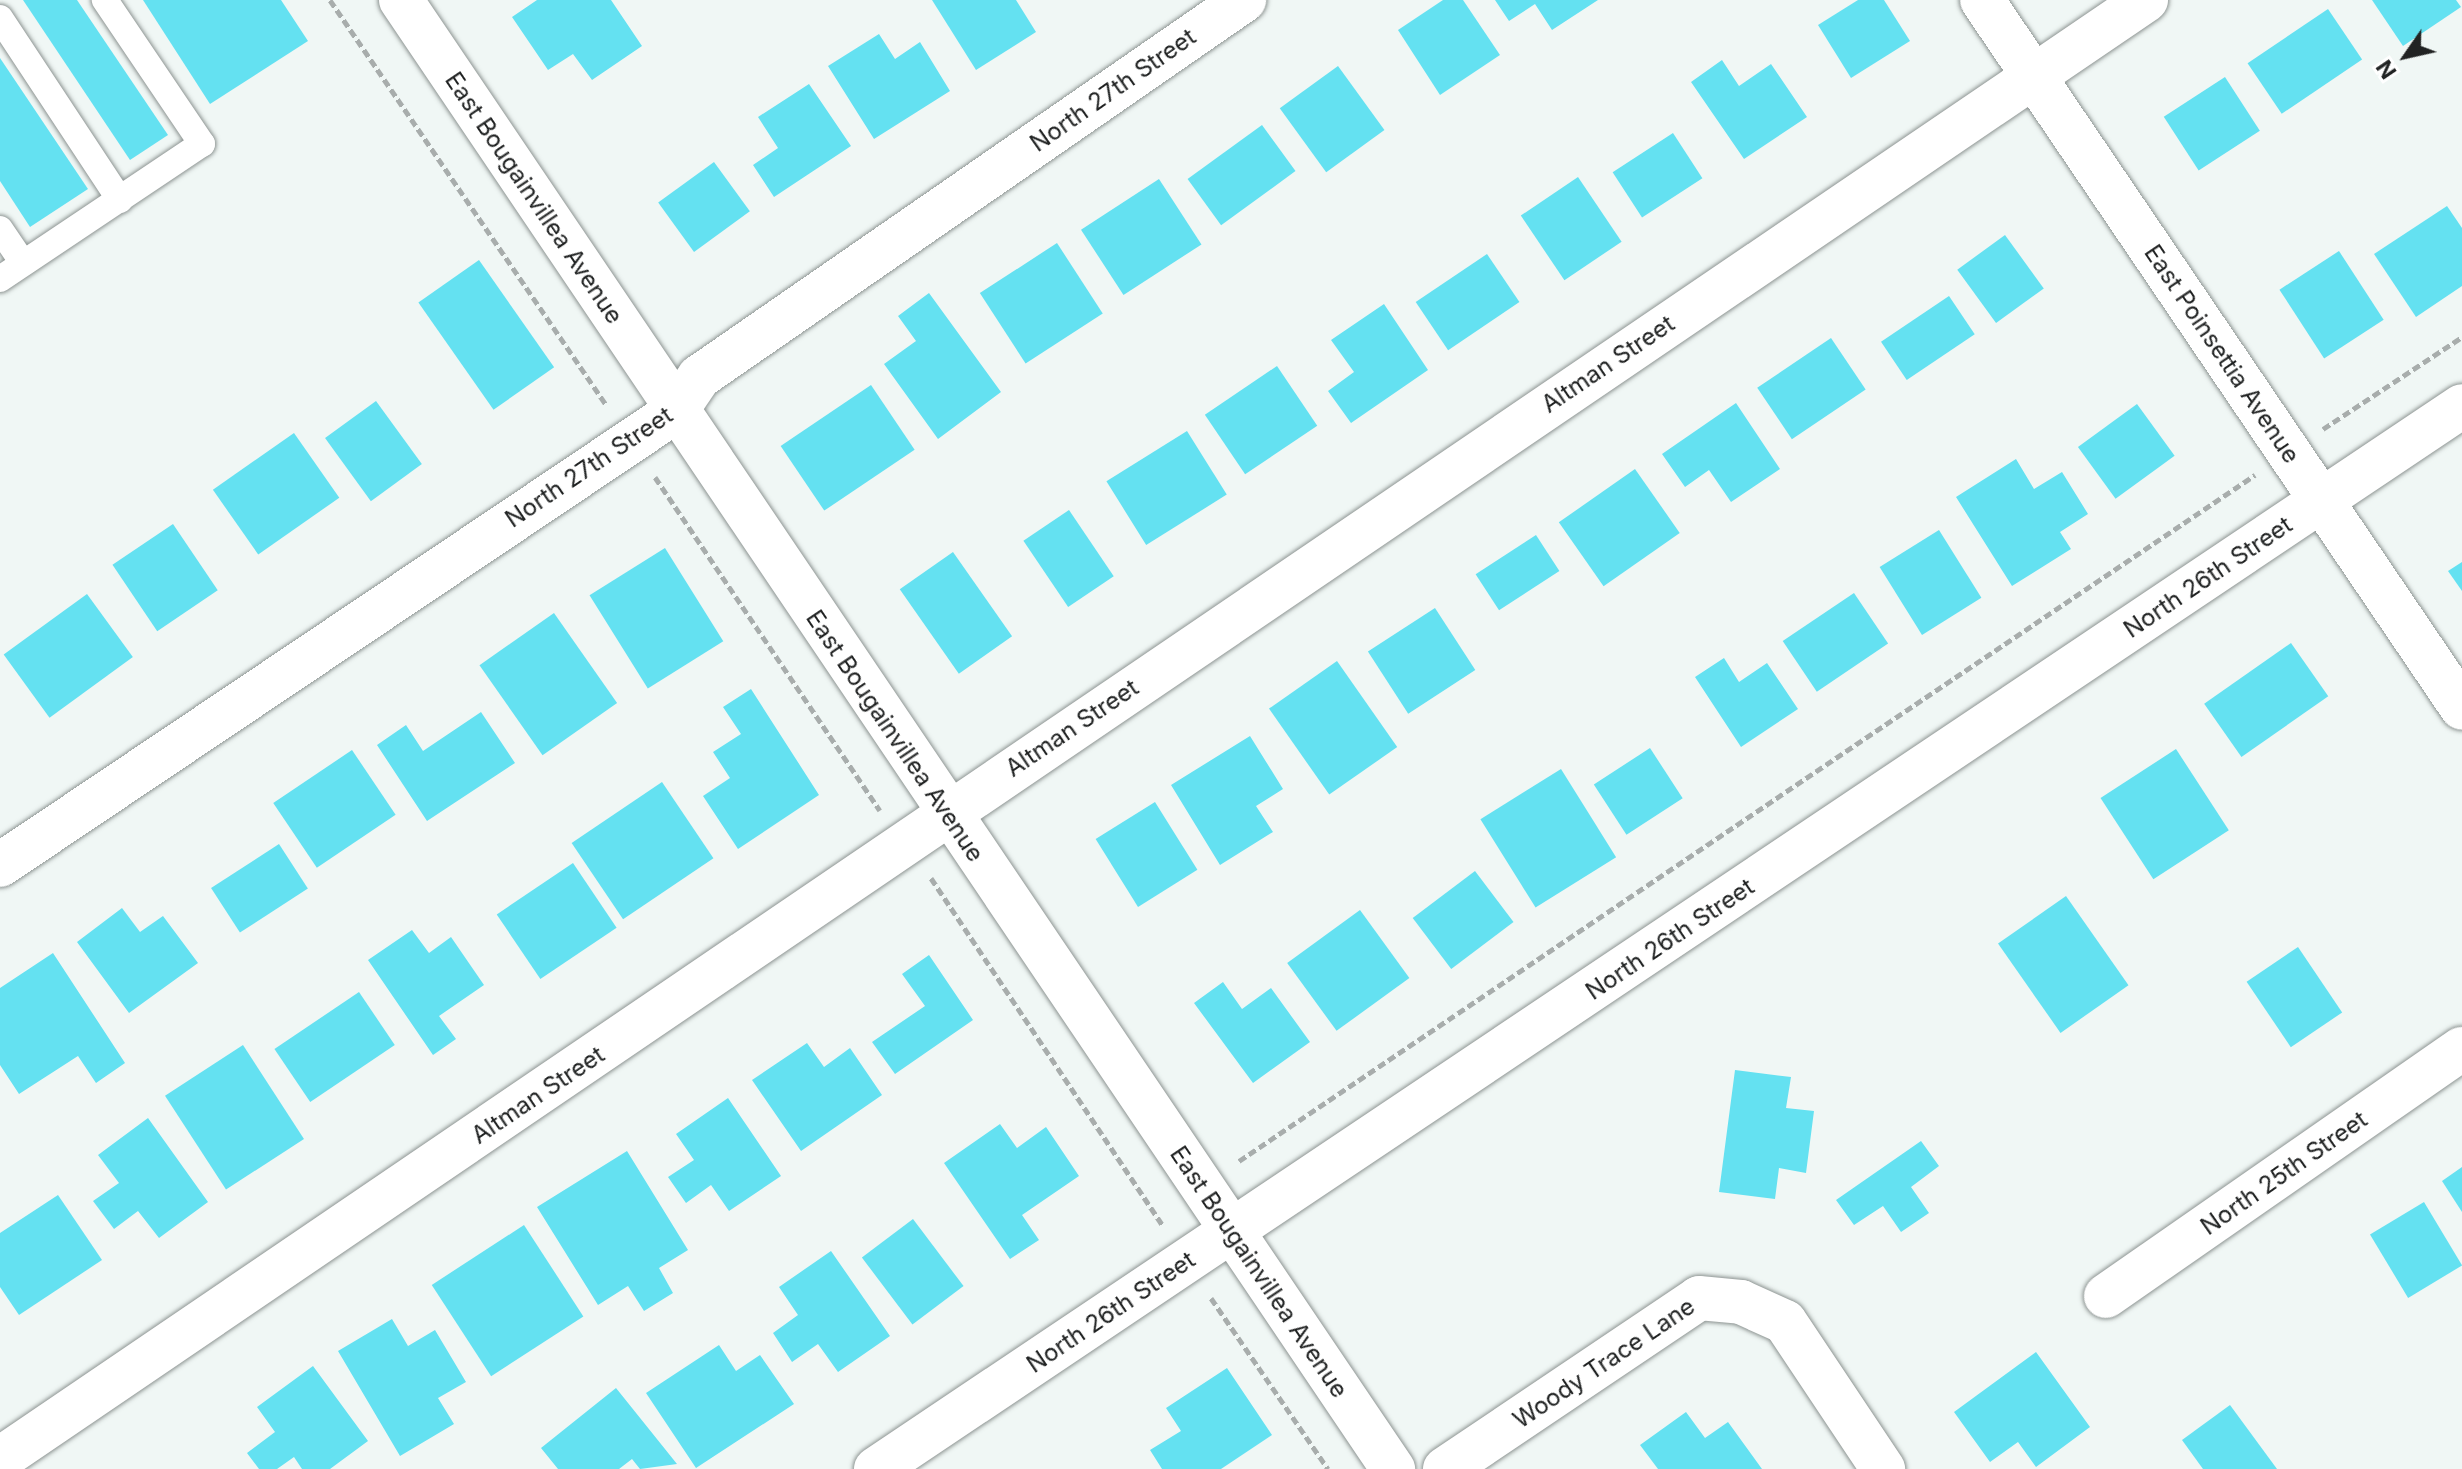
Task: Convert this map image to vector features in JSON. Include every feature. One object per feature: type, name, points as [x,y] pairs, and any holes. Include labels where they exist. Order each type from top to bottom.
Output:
[{"type":"street","name":"East Bougainvillea Avenue","points":[[401,0],[1393,1469]]},
{"type":"street","name":"North 27th Street","points":[[0,865],[676,411],[699,377],[1244,0]]},
{"type":"street","name":"East Poinsettia Avenue","points":[[1982,0],[2462,708]]},
{"type":"street","name":"Altman Street","points":[[0,1459],[907,845],[947,812],[2146,0]]},
{"type":"street","name":"North 26th Street","points":[[876,1469],[2462,406]]},
{"type":"street","name":"North 25th Street","points":[[2106,1296],[2462,1049]]},
{"type":"street","name":"Woody Trace Lane","points":[[1445,1469],[1699,1298],[1741,1302],[1785,1322],[1883,1469]]},
{"type":"lane","points":[[0,279],[202,144],[105,0]]},
{"type":"lane","points":[[0,18],[120,200]]},
{"type":"lane","points":[[0,229],[23,263]]},
{"type":"path","points":[[330,0],[907,845],[1328,1469]]},
{"type":"path","points":[[1231,1166],[2462,337]]},
{"type":"building","points":[[23,0],[77,0],[168,135],[130,160]]},
{"type":"building","points":[[143,0],[281,0],[308,41],[210,104]]},
{"type":"building","points":[[537,0],[611,0],[642,46],[592,80],[573,54],[548,70],[512,17]]},
{"type":"building","points":[[932,0],[1016,0],[1036,32],[976,70]]},
{"type":"building","points":[[1443,0],[1463,0],[1500,55],[1440,95],[1398,30]]},
{"type":"building","points":[[1495,0],[1598,0],[1552,30],[1535,4],[1509,21]]},
{"type":"building","points":[[1858,0],[1884,0],[1910,41],[1851,78],[1818,25]]},
{"type":"building","points":[[2372,0],[2456,0],[2461,7],[2403,46]]},
{"type":"building","points":[[2328,9],[2362,60],[2282,114],[2248,63]]},
{"type":"building","points":[[879,34],[895,59],[920,42],[950,91],[874,139],[828,66]]},
{"type":"building","points":[[0,58],[88,189],[30,227],[0,181]]},
{"type":"building","points":[[1722,60],[1739,86],[1771,64],[1807,117],[1744,159],[1691,82]]},
{"type":"building","points":[[1338,66],[1384,130],[1326,172],[1280,108]]},
{"type":"building","points":[[2225,77],[2260,131],[2199,170],[2164,117]]},
{"type":"building","points":[[809,84],[851,146],[774,197],[753,165],[778,148],[758,117]]},
{"type":"building","points":[[1262,125],[1296,171],[1221,225],[1188,179]]},
{"type":"building","points":[[1673,133],[1702,178],[1642,218],[1613,172]]},
{"type":"building","points":[[714,162],[750,211],[694,252],[658,203]]},
{"type":"building","points":[[1578,177],[1622,242],[1564,280],[1521,216]]},
{"type":"building","points":[[1159,179],[1201,244],[1123,295],[1081,230]]},
{"type":"building","points":[[2447,206],[2462,228],[2462,286],[2416,317],[2374,254]]},
{"type":"building","points":[[2005,235],[2044,288],[1996,323],[1957,270]]},
{"type":"building","points":[[1057,243],[1103,313],[1026,364],[980,293]]},
{"type":"building","points":[[2339,251],[2384,320],[2324,358],[2279,290]]},
{"type":"building","points":[[1487,254],[1519,302],[1448,350],[1416,302]]},
{"type":"building","points":[[479,260],[554,367],[494,410],[418,302]]},
{"type":"building","points":[[929,293],[1001,392],[938,439],[884,364],[916,341],[898,316]]},
{"type":"building","points":[[1949,296],[1975,334],[1907,380],[1881,342]]},
{"type":"building","points":[[1384,304],[1428,370],[1351,423],[1328,391],[1354,372],[1331,340]]},
{"type":"building","points":[[1831,338],[1866,389],[1792,439],[1757,388]]},
{"type":"building","points":[[1277,366],[1317,426],[1245,474],[1205,415]]},
{"type":"building","points":[[871,385],[915,450],[824,511],[781,446]]},
{"type":"building","points":[[376,401],[422,464],[371,501],[325,438]]},
{"type":"building","points":[[1736,403],[1780,469],[1731,502],[1709,470],[1685,487],[1662,454]]},
{"type":"building","points":[[2137,404],[2175,456],[2116,499],[2078,447]]},
{"type":"building","points":[[1187,431],[1227,495],[1146,545],[1106,481]]},
{"type":"building","points":[[294,433],[339,498],[258,554],[213,490]]},
{"type":"building","points":[[2016,459],[2034,489],[2062,472],[2088,514],[2060,532],[2071,549],[2012,586],[1956,497]]},
{"type":"building","points":[[1635,469],[1680,533],[1604,586],[1559,522]]},
{"type":"building","points":[[1069,510],[1114,576],[1068,607],[1023,541]]},
{"type":"building","points":[[173,524],[218,590],[157,631],[112,565]]},
{"type":"building","points":[[1939,530],[1981,598],[1922,635],[1880,567]]},
{"type":"building","points":[[1536,535],[1559,571],[1499,610],[1476,574]]},
{"type":"building","points":[[665,548],[723,641],[648,688],[590,595]]},
{"type":"building","points":[[953,552],[1012,636],[959,674],[900,589]]},
{"type":"building","points":[[2462,562],[2462,591],[2448,571]]},
{"type":"building","points":[[1854,593],[1888,644],[1817,692],[1783,641]]},
{"type":"building","points":[[87,594],[133,657],[50,718],[4,655]]},
{"type":"building","points":[[1435,608],[1475,670],[1408,714],[1368,652]]},
{"type":"building","points":[[554,613],[617,703],[543,755],[479,665]]},
{"type":"building","points":[[2291,643],[2328,696],[2241,757],[2204,704]]},
{"type":"building","points":[[1724,658],[1739,682],[1767,663],[1798,709],[1741,747],[1695,677]]},
{"type":"building","points":[[1337,661],[1397,747],[1329,795],[1269,709]]},
{"type":"building","points":[[751,689],[819,795],[738,849],[703,796],[730,778],[713,752],[741,734],[723,707]]},
{"type":"building","points":[[481,712],[515,763],[427,821],[377,745],[406,725],[423,751]]},
{"type":"building","points":[[1250,736],[1283,789],[1256,806],[1273,832],[1220,865],[1171,785]]},
{"type":"building","points":[[1650,748],[1683,798],[1626,835],[1594,784]]},
{"type":"building","points":[[2176,749],[2229,830],[2153,879],[2101,798]]},
{"type":"building","points":[[352,750],[396,815],[317,868],[273,803]]},
{"type":"building","points":[[1561,769],[1616,857],[1536,908],[1480,819]]},
{"type":"building","points":[[662,782],[713,858],[623,919],[572,843]]},
{"type":"building","points":[[1155,802],[1197,870],[1138,907],[1096,839]]},
{"type":"building","points":[[279,844],[308,888],[240,933],[211,888]]},
{"type":"building","points":[[573,863],[617,928],[540,979],[497,914]]},
{"type":"building","points":[[1475,871],[1514,922],[1451,969],[1413,918]]},
{"type":"building","points":[[2066,896],[2129,985],[2061,1033],[1998,944]]},
{"type":"building","points":[[122,908],[140,932],[163,916],[198,963],[129,1013],[77,942]]},
{"type":"building","points":[[1360,910],[1409,978],[1337,1031],[1287,963]]},
{"type":"building","points":[[412,930],[429,953],[451,937],[484,985],[439,1016],[456,1039],[433,1055],[368,960]]},
{"type":"building","points":[[2298,947],[2342,1012],[2291,1047],[2247,982]]},
{"type":"building","points":[[53,953],[125,1063],[96,1083],[78,1056],[19,1094],[0,1065],[0,988]]},
{"type":"building","points":[[929,955],[973,1020],[895,1074],[872,1042],[925,1006],[902,974]]},
{"type":"building","points":[[1223,982],[1242,1009],[1271,988],[1310,1042],[1253,1083],[1194,1003]]},
{"type":"building","points":[[359,992],[395,1045],[310,1102],[274,1049]]},
{"type":"building","points":[[807,1043],[824,1067],[850,1048],[882,1095],[801,1151],[752,1080]]},
{"type":"building","points":[[243,1045],[304,1139],[226,1190],[165,1096]]},
{"type":"building","points":[[1735,1070],[1791,1077],[1786,1108],[1814,1111],[1806,1173],[1779,1168],[1775,1199],[1719,1192]]},
{"type":"building","points":[[728,1098],[781,1176],[729,1211],[711,1185],[686,1203],[668,1177],[694,1160],[676,1134]]},
{"type":"building","points":[[148,1118],[208,1202],[159,1238],[138,1211],[114,1229],[93,1201],[119,1183],[98,1155]]},
{"type":"building","points":[[1000,1124],[1017,1148],[1046,1127],[1079,1176],[1022,1215],[1039,1240],[1010,1259],[944,1163]]},
{"type":"building","points":[[1921,1141],[1939,1166],[1911,1187],[1929,1213],[1901,1232],[1883,1206],[1854,1225],[1836,1200]]},
{"type":"building","points":[[627,1151],[688,1250],[659,1268],[673,1293],[644,1311],[628,1286],[598,1305],[537,1207]]},
{"type":"building","points":[[2462,1167],[2462,1212],[2442,1181]]},
{"type":"building","points":[[58,1195],[102,1260],[19,1315],[0,1287],[0,1233]]},
{"type":"building","points":[[2424,1202],[2462,1265],[2408,1298],[2370,1234]]},
{"type":"building","points":[[913,1219],[964,1286],[912,1325],[862,1258]]},
{"type":"building","points":[[524,1225],[583,1316],[491,1376],[432,1285]]},
{"type":"building","points":[[831,1251],[890,1336],[838,1372],[818,1344],[792,1362],[773,1333],[798,1315],[779,1287]]},
{"type":"building","points":[[392,1319],[408,1346],[435,1330],[466,1382],[438,1398],[454,1424],[400,1456],[338,1351]]},
{"type":"building","points":[[719,1345],[736,1371],[760,1355],[794,1404],[696,1468],[646,1393]]},
{"type":"building","points":[[2036,1352],[2090,1427],[2036,1467],[2018,1442],[1990,1462],[1954,1412]]},
{"type":"building","points":[[313,1366],[368,1441],[330,1469],[302,1469],[294,1457],[277,1469],[259,1469],[247,1453],[275,1432],[257,1407]]},
{"type":"building","points":[[1227,1368],[1272,1435],[1221,1469],[1162,1469],[1150,1450],[1181,1431],[1166,1408]]},
{"type":"building","points":[[616,1388],[677,1464],[640,1469],[632,1459],[619,1469],[558,1469],[541,1448]]},
{"type":"building","points":[[2230,1405],[2277,1469],[2203,1469],[2182,1440]]},
{"type":"building","points":[[1686,1412],[1705,1438],[1728,1422],[1762,1469],[1658,1469],[1640,1445]]}]
